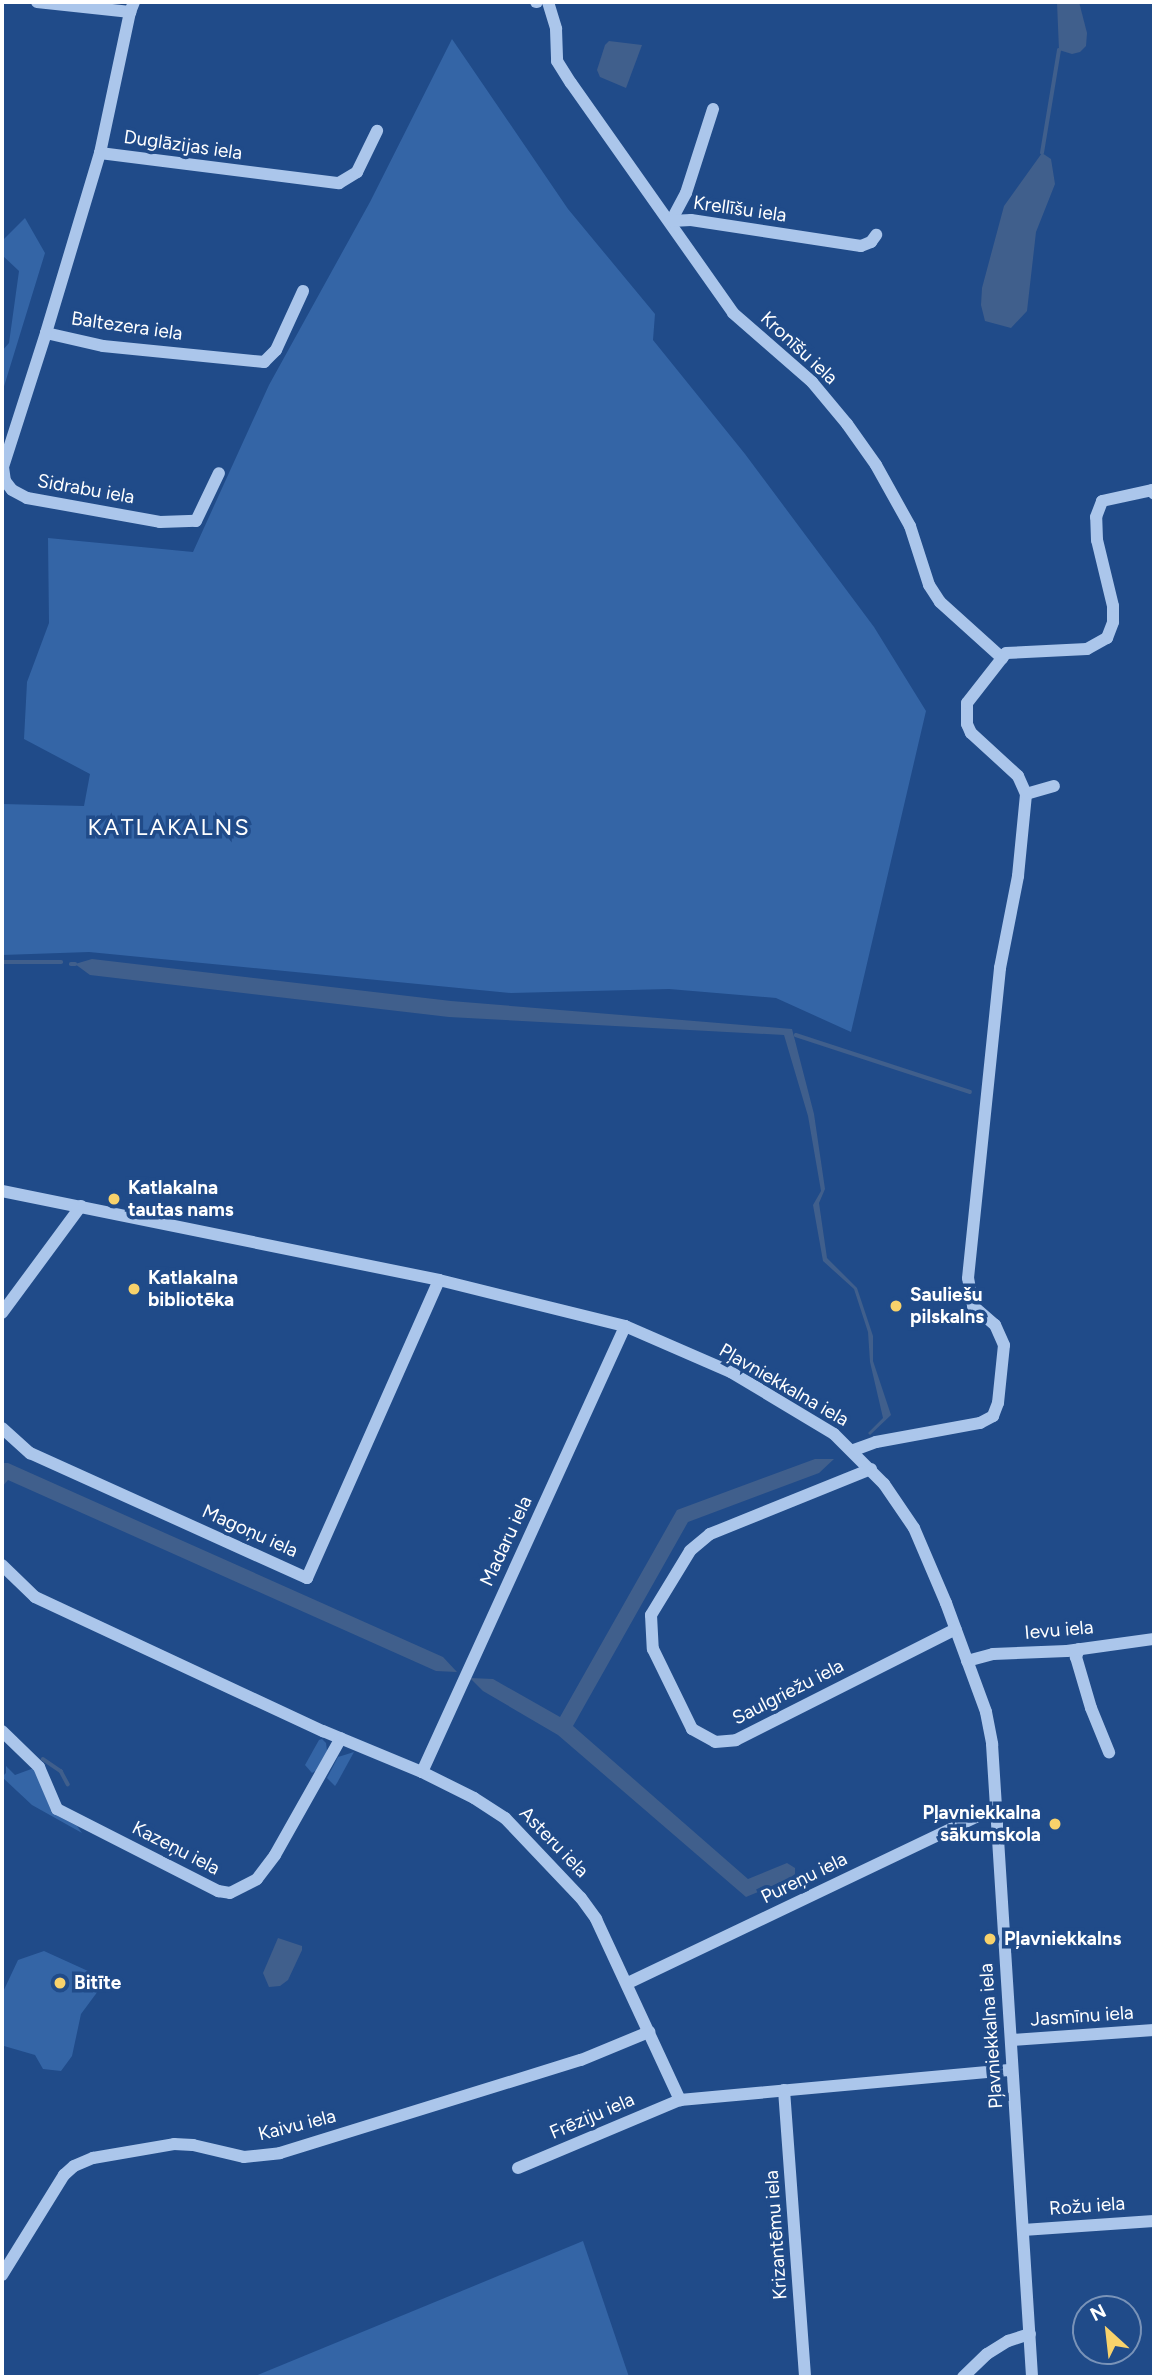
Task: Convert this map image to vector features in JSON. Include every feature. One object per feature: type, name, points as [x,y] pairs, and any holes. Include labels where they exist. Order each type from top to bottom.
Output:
[{"type":"street","points":[[37,2],[132,7]]},
{"type":"street","name":"Kronīšu iela","points":[[548,2],[556,29],[557,61],[733,313],[812,382],[847,424],[876,465],[910,526],[929,585],[940,602],[1002,658]]},
{"type":"street","name":"Duglāzijas iela","points":[[132,7],[100,153],[339,183],[357,172],[377,131]]},
{"type":"street","name":"Krellīšu iela","points":[[671,221],[686,193],[713,109]]},
{"type":"street","name":"Baltezera iela","points":[[100,153],[46,333],[103,346],[264,362],[276,350],[303,291]]},
{"type":"street","name":"Krellīšu iela","points":[[671,221],[691,220],[862,246],[872,242],[876,235]]},
{"type":"street","name":"Sidrabu iela","points":[[46,333],[3,467],[5,481],[12,491],[27,498],[160,522],[196,521],[219,473]]},
{"type":"street","points":[[854,1450],[876,1442],[980,1423],[993,1416],[998,1403],[1004,1345],[995,1325],[973,1306],[968,1278],[1000,968],[1018,876],[1026,794],[1018,776],[971,733],[967,724],[967,703],[1002,658],[1016,650],[1087,649],[1107,638],[1113,622],[1113,606],[1097,540],[1096,517],[1102,501],[1152,490],[1154,494]]},
{"type":"street","points":[[1026,794],[1054,786]]},
{"type":"street","name":"Pļavniekkalna iela","points":[[2,1191],[439,1280],[625,1326],[731,1372],[834,1433],[871,1469],[900,1504],[914,1528],[956,1629],[986,1712],[996,1771],[1032,2377]]},
{"type":"street","points":[[2,1312],[81,1206]]},
{"type":"street","name":"Magoņu iela","points":[[2,1428],[30,1453],[307,1578],[439,1280]]},
{"type":"street","name":"Madaru iela","points":[[422,1772],[625,1326]]},
{"type":"street","name":"Saulgriežu iela","points":[[871,1469],[710,1534],[690,1551],[651,1615],[653,1650],[692,1729],[715,1742],[736,1740],[956,1629]]},
{"type":"street","name":"Asteru iela","points":[[2,1565],[35,1597],[341,1738],[422,1772],[491,1808],[523,1836],[581,1898],[596,1919],[680,2100]]},
{"type":"street","name":"Ievu iela","points":[[967,1661],[993,1654],[1079,1649],[1154,1639]]},
{"type":"street","points":[[1079,1649],[1076,1657],[1087,1695],[1109,1752]]},
{"type":"street","name":"Kazeņu iela","points":[[2,1731],[39,1767],[57,1809],[218,1891],[230,1893],[243,1889],[257,1879],[280,1847],[341,1738]]},
{"type":"street","name":"Pureņu iela","points":[[628,1983],[984,1813],[997,1811]]},
{"type":"street","name":"Jasmīnu iela","points":[[1012,2040],[1154,2030]]},
{"type":"street","name":"Kaivu iela","points":[[2,2275],[64,2175],[93,2158],[174,2144],[193,2145],[244,2157],[280,2152],[581,2060],[649,2032]]},
{"type":"street","points":[[680,2100],[1012,2070]]},
{"type":"street","name":"Krizantēmu iela","points":[[784,2090],[806,2377]]},
{"type":"street","name":"Frēziju iela","points":[[518,2168],[680,2100]]},
{"type":"street","name":"Rožu iela","points":[[1023,2230],[1154,2221]]},
{"type":"street","points":[[963,2377],[987,2354],[1030,2334]]},
{"type":"shaded area","points":[[1057,2],[1079,2],[1087,33],[1086,46],[1080,52],[1072,54],[1059,50]]},
{"type":"shaded area","points":[[452,39],[568,209],[655,314],[653,340],[745,454],[874,627],[926,711],[851,1032],[776,998],[669,989],[511,993],[89,952],[2,955],[2,804],[84,806],[90,774],[24,739],[27,682],[49,623],[48,538],[193,552],[269,385],[370,202]]},
{"type":"shaded area","points":[[609,41],[642,45],[626,88],[600,77],[597,70],[605,45]]},
{"type":"shaded area","points":[[1042,153],[1051,159],[1055,184],[1036,232],[1027,311],[1011,328],[985,321],[981,305],[982,288],[1004,206]]},
{"type":"shaded area","points":[[25,218],[45,253],[2,393],[2,351],[9,343],[19,271],[2,255],[2,241]]},
{"type":"shaded area","points":[[92,959],[451,1001],[792,1029],[814,1114],[825,1189],[819,1203],[827,1258],[857,1288],[873,1336],[873,1361],[891,1415],[870,1435],[868,1433],[883,1418],[870,1362],[868,1332],[854,1289],[823,1261],[813,1205],[821,1191],[808,1116],[784,1035],[449,1017],[90,975],[75,964]]},
{"type":"shaded area","points":[[815,1459],[834,1459],[819,1473],[688,1522],[573,1726],[748,1879],[787,1863],[795,1868],[795,1874],[791,1878],[746,1897],[558,1735],[483,1691],[470,1678],[493,1679],[560,1717],[677,1510]]},
{"type":"shaded area","points":[[2,1463],[8,1463],[443,1657],[457,1672],[436,1671],[8,1480],[2,1487]]},
{"type":"shaded area","points":[[322,1739],[326,1743],[327,1751],[317,1770],[312,1773],[305,1765]]},
{"type":"shaded area","points":[[354,1752],[335,1786],[327,1778],[338,1757]]},
{"type":"shaded area","points":[[6,1766],[15,1775],[34,1768],[52,1813],[77,1826],[82,1833],[32,1805],[2,1777],[6,1773]]},
{"type":"shaded area","points":[[278,1938],[302,1946],[302,1950],[288,1980],[280,1986],[269,1987],[263,1973]]},
{"type":"shaded area","points":[[44,1951],[99,1976],[101,1987],[81,2014],[72,2056],[61,2071],[43,2069],[35,2055],[4,2046],[2,2042],[2,1994],[18,1960]]},
{"type":"shaded area","points":[[583,2241],[629,2377],[253,2377]]},
{"type":"waterway","points":[[1042,153],[1059,50]]},
{"type":"waterway","points":[[2,962],[61,962]]},
{"type":"waterway","points":[[796,1035],[970,1092]]},
{"type":"waterway","points":[[43,1759],[61,1771],[68,1784]]},
{"type":"place","name":"Katlakalna tautas nams","points":[[114,1199]]},
{"type":"place","name":"Katlakalna bibliotēka","points":[[134,1289]]},
{"type":"place","name":"Sauliešu pilskalns","points":[[896,1306]]},
{"type":"place","name":"Pļavniekkalna sākumskola","points":[[1055,1824]]},
{"type":"place","name":"Pļavniekkalns","points":[[990,1939]]},
{"type":"place","name":"Bitīte","points":[[60,1983]]},
{"type":"district","name":"KATLAKALNS","points":[[169,827]]}]
